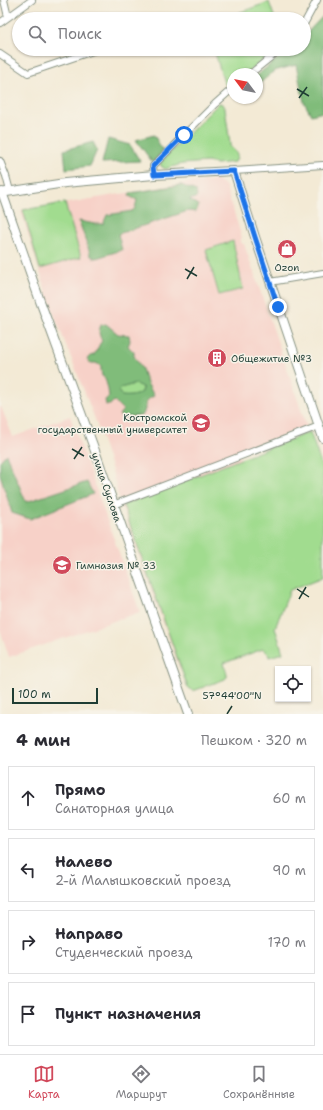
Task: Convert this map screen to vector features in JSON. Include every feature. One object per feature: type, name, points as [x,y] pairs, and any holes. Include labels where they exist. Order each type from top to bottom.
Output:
[{"type":"street","points":[[4,0],[8,17]]},
{"type":"street","points":[[15,12],[32,0]]},
{"type":"street","points":[[310,12],[316,0]]},
{"type":"street","points":[[0,23],[12,14]]},
{"type":"street","points":[[0,54],[28,73],[78,56]]},
{"type":"street","points":[[257,68],[272,56]]},
{"type":"street","points":[[154,175],[153,166],[227,93]]},
{"type":"street","points":[[0,161],[6,176],[4,192],[63,183],[154,175],[323,165]]},
{"type":"street","points":[[234,171],[323,438]]},
{"type":"street","name":"улица Суслова","points":[[4,192],[40,301],[94,448],[188,714]]},
{"type":"street","points":[[270,282],[323,273]]},
{"type":"street","points":[[113,505],[319,426]]},
{"type":"shaded area","name":"Костромской государственный университет","points":[[215,180],[223,183],[226,187],[242,238],[240,239],[242,244],[244,244],[307,427],[238,453],[286,582],[259,642],[180,669],[119,499],[112,470],[95,419],[50,304],[21,211],[185,183]]},
{"type":"shaded area","name":"Гимназия № 33","points":[[0,404],[13,437],[70,416],[140,612],[9,657],[0,629]]},
{"type":"green space","points":[[269,2],[273,12],[241,12]]},
{"type":"green space","points":[[323,16],[323,112],[311,115],[304,102],[296,65],[274,71],[263,81],[263,70],[281,56],[311,56],[311,29]]},
{"type":"green space","points":[[216,56],[268,56],[253,68],[227,68],[227,85],[224,83]]},
{"type":"green space","points":[[219,103],[223,104],[225,108],[230,146],[237,154],[235,162],[217,164],[207,162],[182,164],[165,169],[161,166],[160,163]]},
{"type":"green space","points":[[154,135],[163,151],[153,163],[136,140]]},
{"type":"green space","points":[[108,139],[130,145],[140,161],[102,163]]},
{"type":"green space","points":[[93,142],[97,150],[90,166],[66,169],[64,150]]},
{"type":"green space","points":[[181,185],[196,191],[197,197],[189,200],[199,205],[196,212],[188,211],[118,234],[122,250],[96,258],[91,256],[79,221],[103,224],[107,215],[132,211],[135,208],[137,200],[129,196],[130,193]]},
{"type":"green space","points":[[65,203],[81,257],[40,269],[23,210]]},
{"type":"green space","points":[[233,241],[243,289],[219,295],[206,250]]},
{"type":"green space","points":[[106,324],[118,334],[129,335],[130,341],[128,346],[134,352],[134,356],[142,369],[146,381],[154,396],[148,400],[142,416],[123,418],[119,415],[123,410],[114,401],[110,405],[106,405],[105,400],[109,397],[108,389],[105,378],[102,376],[101,366],[96,363],[90,363],[87,359],[94,355],[102,341],[99,333],[101,325]],"holes":[[[137,384],[143,388],[142,392],[132,396],[122,396],[119,392],[120,388],[131,385]]]},
{"type":"green space","points":[[137,384],[143,388],[142,392],[130,396],[122,396],[119,392],[120,388]]},
{"type":"green space","points":[[310,432],[323,470],[323,577],[290,590],[275,628],[283,653],[269,657],[268,653],[263,649],[224,663],[227,674],[225,679],[193,691],[188,688],[123,505]]},
{"type":"green space","points":[[6,454],[26,502],[87,482],[93,494],[30,519],[12,513],[0,474],[0,461]]},
{"type":"place","name":"Ozon","points":[[287,249]]},
{"type":"place","name":"Общежитие №3","points":[[217,358]]},
{"type":"place","name":"Костромской государственный университет","points":[[201,423]]},
{"type":"place","name":"Гимназия № 33","points":[[62,565]]},
{"type":"route","points":[[184,135],[153,166],[154,175],[234,171],[278,307]]}]
